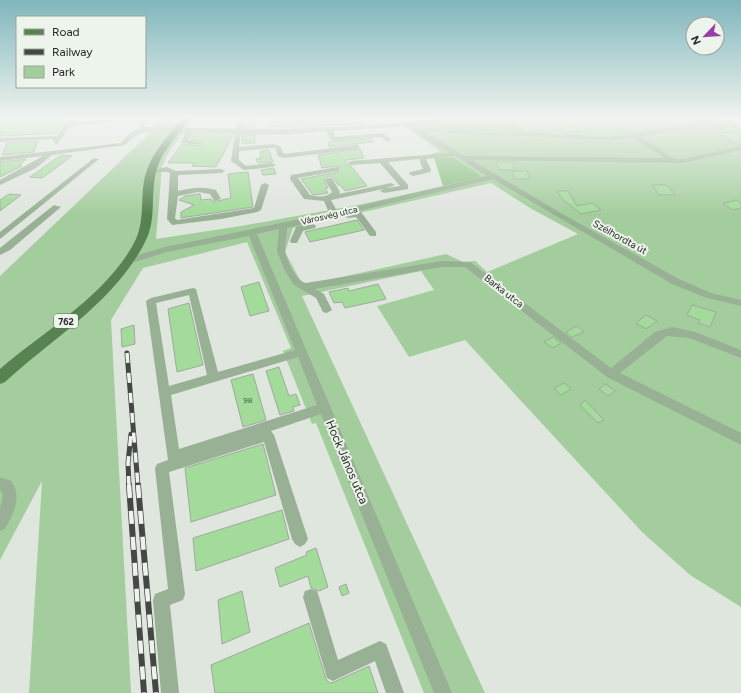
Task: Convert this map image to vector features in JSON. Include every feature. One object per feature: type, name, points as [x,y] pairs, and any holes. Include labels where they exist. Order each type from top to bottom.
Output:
[{"type":"main road","name":"762","points":[[0,378],[102,291],[129,261],[141,240],[147,223],[152,171],[161,150]]},
{"type":"street","points":[[0,159],[68,150]]},
{"type":"street","points":[[236,150],[235,161],[244,168],[272,165]]},
{"type":"street","points":[[279,150],[280,155],[284,156],[330,150]]},
{"type":"street","name":"Szélhordta út","points":[[451,150],[553,213],[686,287],[710,297],[741,303]]},
{"type":"street","points":[[657,150],[672,160]]},
{"type":"street","points":[[463,158],[628,159],[683,161],[731,150]]},
{"type":"street","points":[[2,181],[33,166],[52,152]]},
{"type":"street","points":[[351,163],[457,154]]},
{"type":"street","points":[[413,174],[428,170],[422,157]]},
{"type":"street","points":[[0,236],[96,159]]},
{"type":"street","points":[[374,193],[405,187],[382,160]]},
{"type":"street","points":[[335,169],[294,177],[294,179],[307,197],[319,199],[390,185]]},
{"type":"street","points":[[152,171],[167,170],[173,171],[174,173],[221,171]]},
{"type":"street","points":[[174,173],[174,194],[171,219],[175,223],[258,210],[265,185]]},
{"type":"street","name":"Városvég utca","points":[[129,261],[165,250],[252,231],[283,226],[334,214],[347,214],[493,177]]},
{"type":"street","points":[[329,180],[336,192],[327,202],[334,214]]},
{"type":"street","points":[[174,194],[195,190],[206,190],[212,192],[217,199]]},
{"type":"street","points":[[0,252],[8,248],[57,207]]},
{"type":"street","points":[[294,241],[299,229],[347,214],[358,214],[373,234]]},
{"type":"street","points":[[283,226],[284,234],[281,251],[294,279],[300,285],[320,296],[327,310]]},
{"type":"street","name":"Hock János utca","points":[[252,231],[443,693]]},
{"type":"street","name":"Városvég utca","points":[[141,240],[150,247],[165,250]]},
{"type":"street","name":"Barka utca","points":[[300,285],[309,287],[318,286],[442,264],[467,264],[611,374],[741,439]]},
{"type":"street","points":[[178,459],[165,392],[151,301],[193,291],[214,378]]},
{"type":"street","points":[[611,374],[643,350],[659,335],[666,332],[675,331],[689,335],[741,354]]},
{"type":"street","points":[[165,392],[302,352]]},
{"type":"street","points":[[170,693],[161,600],[177,594],[162,468],[178,459],[325,408]]},
{"type":"street","points":[[178,459],[268,435],[300,539]]},
{"type":"street","points":[[0,483],[7,487],[10,492],[8,506],[0,524]]},
{"type":"street","points":[[311,597],[333,672],[380,650],[395,693]]},
{"type":"green space","points":[[132,150],[170,150],[162,167],[156,239],[241,226],[363,204],[483,177],[453,157],[434,158],[432,154],[439,150],[741,150],[741,607],[690,575],[642,532],[465,340],[409,357],[377,306],[434,290],[421,271],[302,296],[485,693],[424,693],[316,423],[312,424],[283,351],[291,348],[247,242],[143,268],[111,320],[131,693],[29,693],[42,481],[0,560],[0,276]],"holes":[[[491,183],[530,208],[578,234],[487,272],[475,261],[463,262],[446,254],[310,284],[303,283],[300,280],[285,252],[293,228]]]},
{"type":"green space","points":[[453,157],[483,177],[443,186],[434,158]]},
{"type":"building","points":[[4,150],[35,150],[34,152],[2,155]]},
{"type":"building","points":[[177,150],[225,150],[216,167],[192,166],[194,163],[168,163]]},
{"type":"building","points":[[269,150],[273,162],[258,163],[256,159],[261,158],[260,151]]},
{"type":"building","points":[[361,150],[364,158],[346,160],[346,164],[351,166],[367,186],[345,191],[340,185],[338,185],[333,177],[329,176],[324,180],[328,188],[325,188],[328,193],[316,195],[312,194],[301,179],[339,172],[338,166],[322,168],[318,155]]},
{"type":"building","points":[[61,155],[72,156],[42,178],[30,177]]},
{"type":"building","points":[[26,159],[19,166],[22,166],[0,177],[0,162]]},
{"type":"building","points":[[496,162],[513,162],[515,170],[500,170]]},
{"type":"building","points":[[274,168],[276,174],[263,175],[261,170]]},
{"type":"building","points":[[512,171],[527,171],[530,179],[515,179]]},
{"type":"building","points":[[248,172],[253,207],[181,218],[181,212],[194,205],[179,200],[185,196],[198,194],[200,194],[201,200],[211,199],[213,202],[231,198],[228,174]]},
{"type":"building","points":[[652,185],[666,185],[676,195],[659,195]]},
{"type":"building","points":[[557,191],[568,191],[577,206],[592,203],[601,210],[581,214],[561,198]]},
{"type":"building","points":[[9,194],[21,195],[0,211],[0,200]]},
{"type":"building","points":[[736,200],[741,203],[741,208],[733,210],[723,204]]},
{"type":"building","points":[[357,220],[364,230],[310,242],[305,232]]},
{"type":"building","points":[[259,282],[269,311],[250,316],[241,287]]},
{"type":"building","points":[[378,284],[386,299],[345,308],[342,302],[334,303],[329,292],[348,288],[349,291]]},
{"type":"building","points":[[189,303],[203,365],[177,372],[168,309]]},
{"type":"building","points":[[692,305],[716,312],[710,327],[698,323],[700,320],[687,315]]},
{"type":"building","points":[[646,315],[657,321],[646,329],[636,323]]},
{"type":"building","points":[[134,325],[135,344],[122,347],[121,329]]},
{"type":"building","points":[[577,326],[584,332],[572,337],[566,332]]},
{"type":"building","points":[[553,337],[561,343],[553,348],[544,342]]},
{"type":"building","points":[[279,367],[289,396],[296,394],[300,405],[293,407],[294,411],[280,415],[266,371]]},
{"type":"building","points":[[253,374],[266,420],[243,427],[231,380]]},
{"type":"building","points":[[564,383],[571,389],[561,395],[554,388]]},
{"type":"building","points":[[606,384],[615,391],[608,396],[599,389]]},
{"type":"building","points":[[585,400],[604,420],[598,423],[580,405]]},
{"type":"building","points":[[263,444],[276,495],[191,522],[185,468]]},
{"type":"building","points":[[282,510],[289,539],[196,571],[193,538]]},
{"type":"building","points":[[316,548],[328,587],[319,591],[311,588],[308,576],[280,587],[275,568],[307,555],[306,552]]},
{"type":"building","points":[[346,584],[349,593],[342,596],[339,587]]},
{"type":"building","points":[[242,591],[250,632],[222,644],[218,600]]},
{"type":"building","points":[[309,623],[326,679],[330,683],[334,682],[369,666],[378,693],[215,693],[211,665]]},
{"type":"railway","points":[[127,353],[138,486]]},
{"type":"railway","points":[[129,486],[128,463],[131,434]]},
{"type":"railway","points":[[129,485],[144,693]]},
{"type":"railway","points":[[138,485],[156,693]]}]
